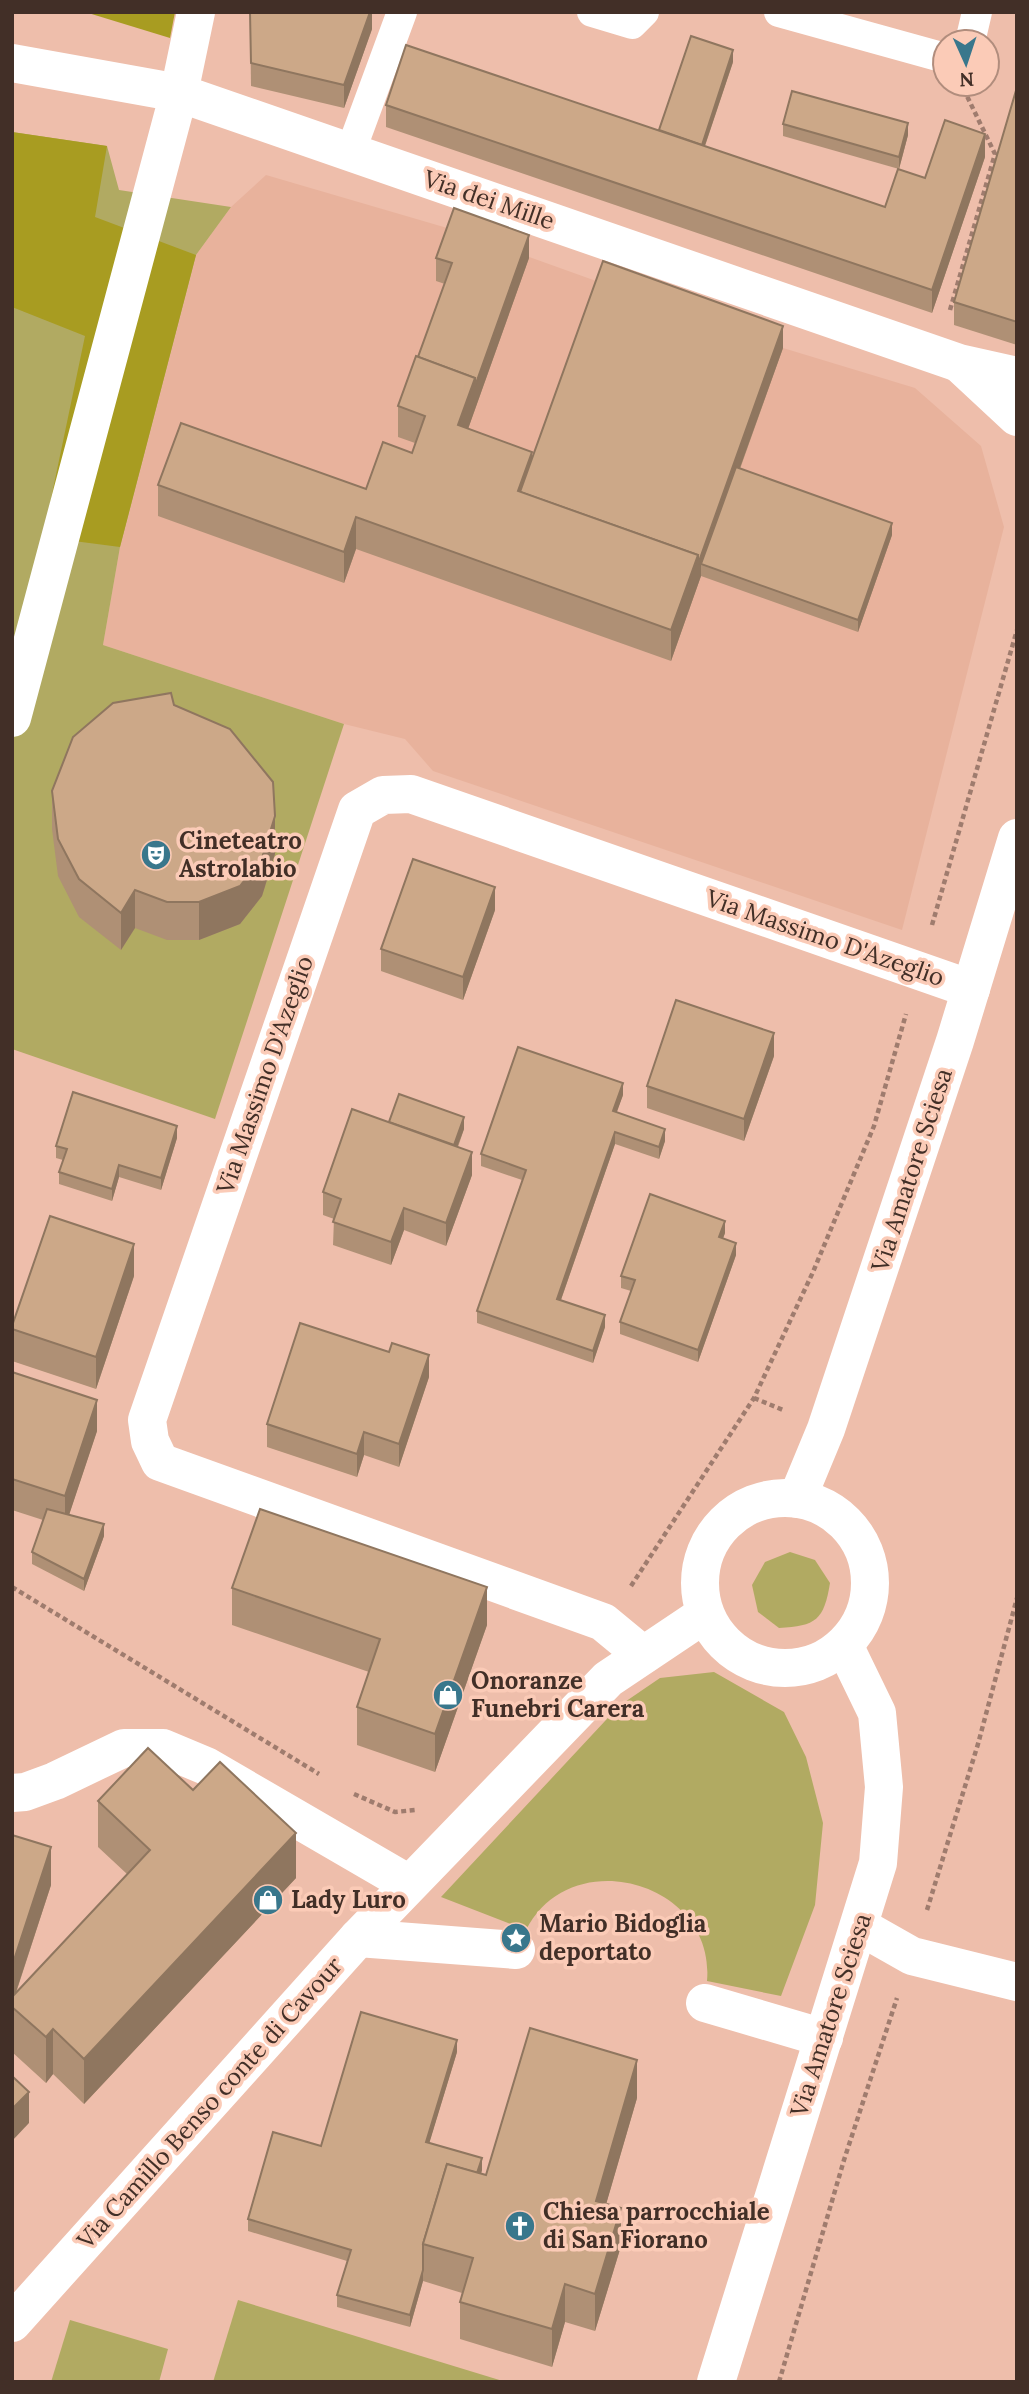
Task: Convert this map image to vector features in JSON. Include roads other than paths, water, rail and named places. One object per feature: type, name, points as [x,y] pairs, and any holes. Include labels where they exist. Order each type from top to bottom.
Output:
[{"type":"street","points":[[12,718],[179,93],[196,12]]},
{"type":"street","name":"Via dei Mille","points":[[12,63],[179,93],[948,359],[1017,376]]},
{"type":"street","name":"Via dei Mille","points":[[948,359],[1017,417]]},
{"type":"street","name":"Via Massimo D'Azeglio","points":[[643,1655],[603,1622],[160,1462],[150,1441],[147,1420],[357,810],[383,795],[411,794],[971,989]]},
{"type":"street","name":"Via Amatore Sciesa","points":[[797,1499],[826,1429],[971,989],[1017,838]]},
{"type":"street","points":[[797,1499],[813,1502],[839,1516],[854,1534],[867,1560],[869,1597],[862,1621],[844,1645],[826,1658],[798,1668],[763,1665],[736,1653],[721,1640],[705,1614],[700,1593],[702,1563],[707,1549],[723,1525],[750,1505],[767,1500],[797,1499]]},
{"type":"street","name":"Via Camillo Benso conte di Cavour","points":[[12,2323],[358,1938],[608,1679],[705,1614]]},
{"type":"street","name":"Via Amatore Sciesa","points":[[716,2382],[878,1863],[884,1787],[877,1713],[844,1645]]},
{"type":"street","points":[[12,1793],[25,1792],[55,1781],[124,1748],[163,1748],[205,1766],[409,1884]]},
{"type":"street","points":[[859,1926],[912,1956],[1017,1982]]},
{"type":"street","points":[[358,1938],[516,1950]]},
{"type":"street","points":[[705,2003],[824,2038]]},
{"type":"lane","points":[[350,153],[402,12]]},
{"type":"lane","points":[[592,12],[632,24],[644,12]]},
{"type":"lane","points":[[779,12],[931,54]]},
{"type":"place","name":"Cineteatro Astrolabio","points":[[156,855]]},
{"type":"place","name":"Onoranze Funebri Carera","points":[[448,1695]]},
{"type":"place","name":"Lady Luro","points":[[268,1900]]},
{"type":"place","name":"Mario Bidoglia deportato","points":[[516,1938]]},
{"type":"place","name":"Chiesa parrocchiale di San Fiorano","points":[[520,2226]]}]
